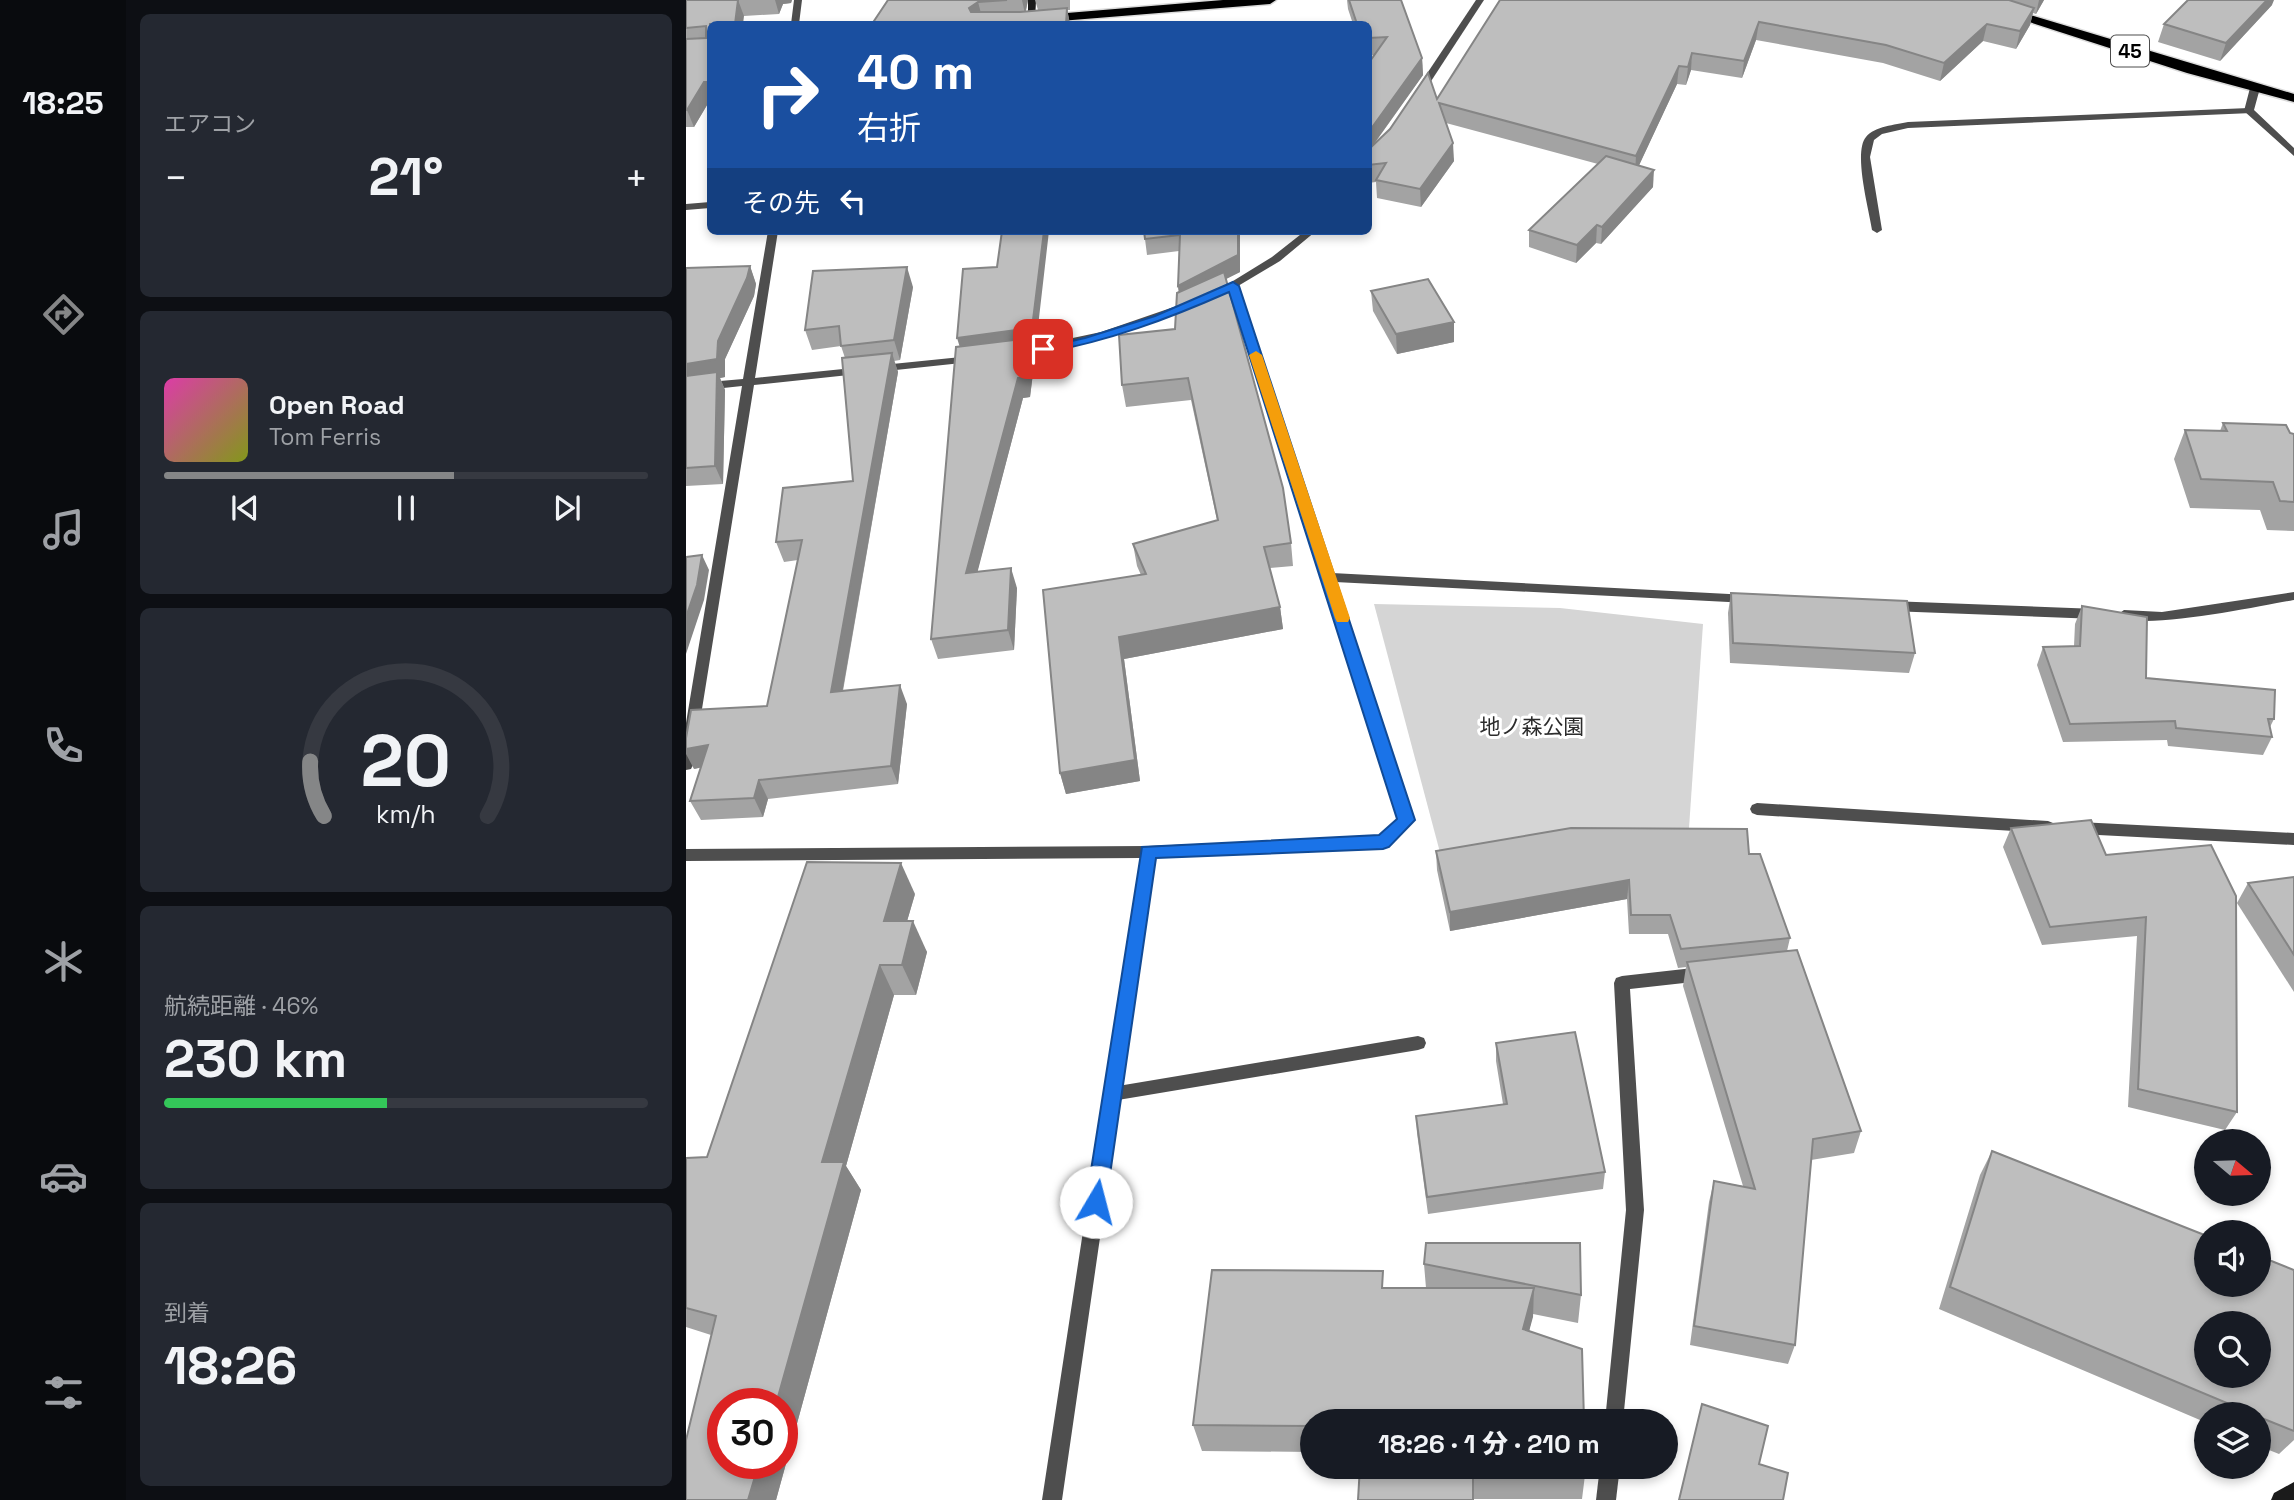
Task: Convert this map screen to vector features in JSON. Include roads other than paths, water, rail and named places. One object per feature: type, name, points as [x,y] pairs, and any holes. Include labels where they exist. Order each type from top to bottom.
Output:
[{"type":"highway","points":[[1020,21],[1270,0]]},
{"type":"highway","name":"45","points":[[1967,0],[2294,98]]},
{"type":"street","points":[[795,21],[798,0]]},
{"type":"street","points":[[1032,0],[1032,20]]},
{"type":"street","points":[[1415,99],[1480,0]]},
{"type":"street","points":[[2249,111],[2255,88]]},
{"type":"street","points":[[1877,230],[1865,157],[1869,139],[1879,132],[1908,125],[2249,111],[2294,153]]},
{"type":"street","points":[[686,207],[707,205]]},
{"type":"street","points":[[686,765],[772,235]]},
{"type":"street","points":[[998,356],[1087,341],[1159,318],[1233,286],[1276,259],[1306,235]]},
{"type":"street","points":[[686,855],[1148,852],[1383,842],[1406,820],[1233,286]]},
{"type":"street","points":[[686,388],[984,358]]},
{"type":"street","points":[[1329,577],[1757,599]]},
{"type":"street","points":[[1879,606],[2162,617],[2294,596]]},
{"type":"street","points":[[1757,809],[2294,839]]},
{"type":"street","points":[[1052,1500],[1148,852]]},
{"type":"street","points":[[1615,1409],[1635,1210],[1622,982],[1715,972]]},
{"type":"street","points":[[1112,1094],[1418,1043]]},
{"type":"street","points":[[1606,1500],[1608,1479]]},
{"type":"street","points":[[2281,1500],[2294,1492]]},
{"type":"park label","name":"地ノ森公園","points":[[1532,727]]}]
